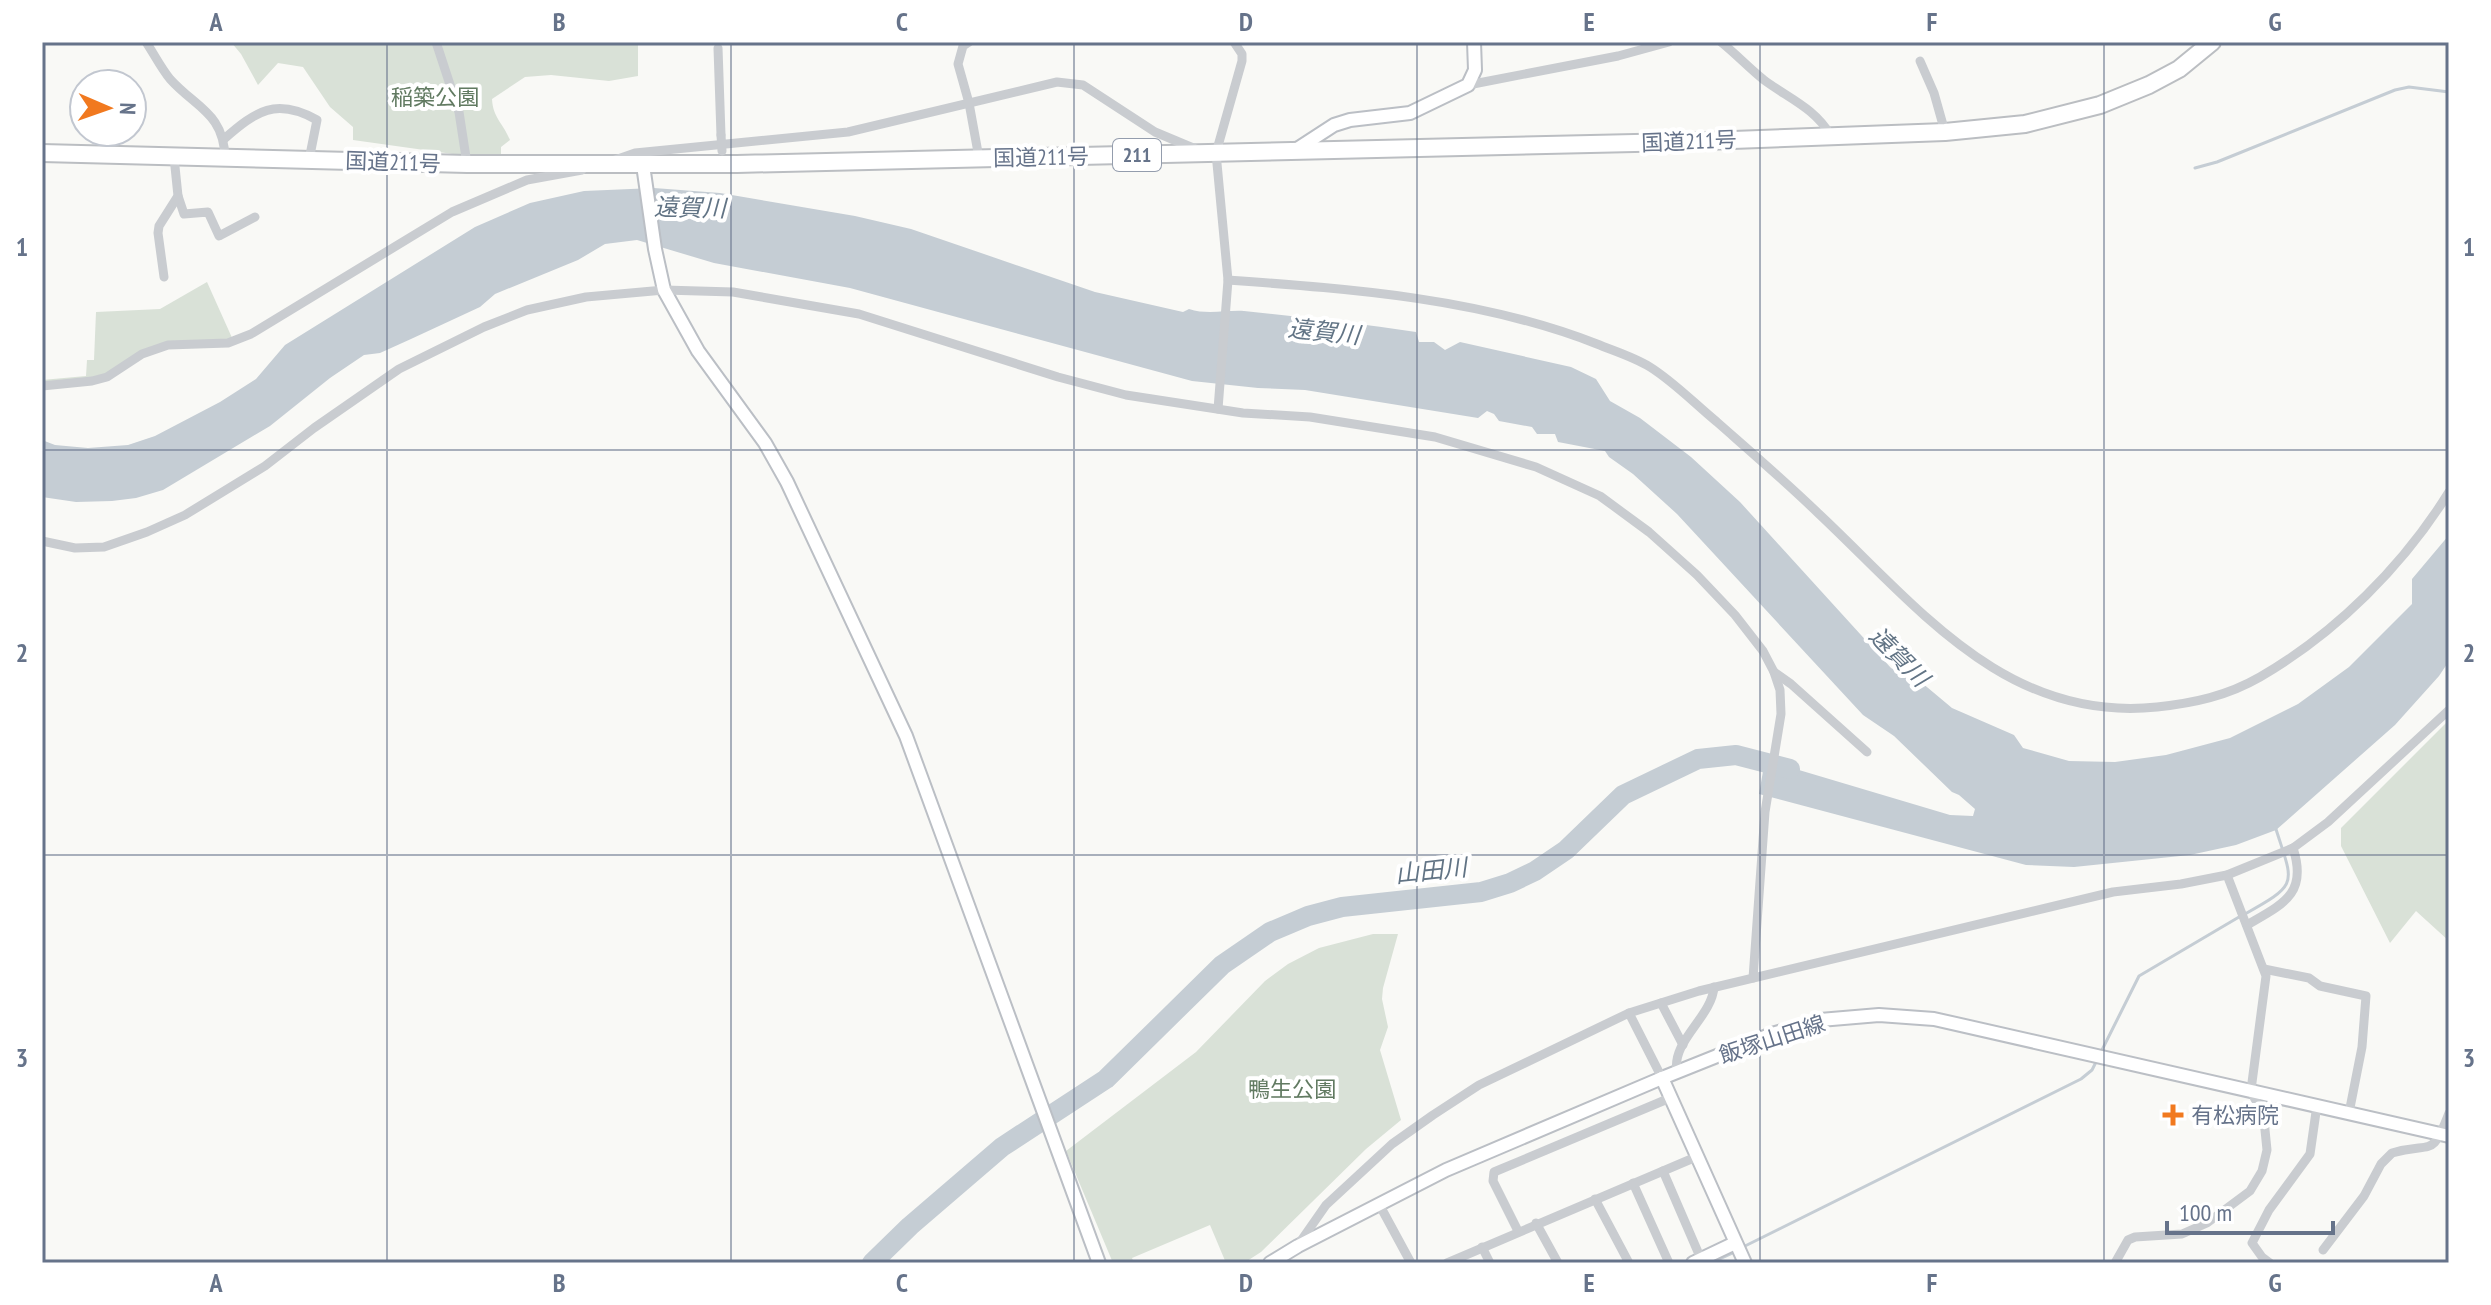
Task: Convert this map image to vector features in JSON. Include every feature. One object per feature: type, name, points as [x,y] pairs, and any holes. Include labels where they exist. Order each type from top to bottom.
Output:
[{"type":"highway","name":"国道211号","points":[[42,153],[603,166],[643,170],[722,157],[979,158],[1945,132],[2025,124],[2100,105],[2179,69],[2212,42]]},
{"type":"street","points":[[146,42],[170,78],[213,119],[224,139],[225,158]]},
{"type":"street","points":[[436,42],[459,112],[467,164]]},
{"type":"street","points":[[969,42],[963,46],[958,64],[979,158]]},
{"type":"street","points":[[1218,406],[1228,283],[1211,153],[1242,61],[1242,54],[1234,42]]},
{"type":"street","points":[[1468,85],[1475,70],[1474,42]]},
{"type":"street","points":[[1294,151],[1320,131],[1334,125],[1350,120],[1410,113],[1468,85],[1618,56],[1669,42]]},
{"type":"street","points":[[1728,44],[1764,80],[1811,110],[1831,136]]},
{"type":"street","points":[[718,48],[722,157]]},
{"type":"street","points":[[1920,61],[1934,93],[1945,132]]},
{"type":"street","points":[[42,386],[107,377],[142,354],[168,345],[228,343],[251,334],[452,212],[527,180],[603,166],[635,153],[848,132],[886,125],[1042,83],[1057,82],[1083,85],[1155,132],[1211,153]]},
{"type":"street","points":[[224,139],[256,113],[286,109],[303,112],[317,120],[309,160]]},
{"type":"street","points":[[174,157],[178,196],[184,214],[208,212],[219,236],[255,217]]},
{"type":"street","points":[[643,170],[664,290],[698,351],[765,443],[787,482],[906,736],[1099,1263]]},
{"type":"street","points":[[164,277],[159,226],[178,196]]},
{"type":"street","points":[[1228,283],[1338,288],[1479,309],[1526,319],[1650,367],[1807,503],[1901,594],[1980,662],[2043,692],[2111,708],[2149,708],[2213,698],[2246,685],[2289,660],[2369,592],[2426,528],[2449,492]]},
{"type":"street","points":[[42,541],[75,548],[104,547],[185,515],[265,466],[399,369],[484,327],[527,310],[586,297],[664,290],[733,292],[830,308],[921,332],[1058,377],[1126,395],[1310,417],[1435,437],[1536,467],[1600,496],[1649,532],[1697,575],[1735,615],[1763,651],[1780,690],[1781,714],[1765,812],[1753,978]]},
{"type":"street","points":[[1774,672],[1867,752]]},
{"type":"street","points":[[1298,1246],[1326,1205],[1392,1144],[1433,1115],[1479,1085],[1629,1013],[1714,987],[2113,892],[2227,875],[2293,848],[2328,822],[2449,710]]},
{"type":"street","points":[[2247,923],[2286,900],[2294,890],[2299,874],[2293,848]]},
{"type":"street","points":[[2115,1263],[2128,1240],[2141,1236],[2190,1233],[2250,1191],[2262,1171],[2267,1150],[2264,1120],[2251,1090],[2267,984],[2227,875]]},
{"type":"street","points":[[2264,969],[2309,978],[2320,986],[2366,996],[2362,1047],[2349,1113]]},
{"type":"street","points":[[1677,1072],[1676,1065],[1683,1045],[1713,998],[1714,987]]},
{"type":"street","points":[[1661,1003],[1683,1045]]},
{"type":"street","points":[[1629,1013],[1662,1078],[1745,1263]]},
{"type":"street","name":"飯塚山田線","points":[[1270,1263],[1446,1170],[1662,1078],[1772,1034],[1820,1020],[1879,1015],[1934,1019],[2446,1135]]},
{"type":"street","points":[[1518,1231],[1493,1181],[1494,1172],[1670,1098]]},
{"type":"street","points":[[2265,1261],[2252,1243],[2269,1210],[2310,1154],[2317,1105]]},
{"type":"street","points":[[2323,1250],[2364,1196],[2381,1164],[2392,1153],[2422,1150],[2435,1145],[2446,1135],[2449,1113]]},
{"type":"street","points":[[1447,1263],[1696,1157]]},
{"type":"street","points":[[1663,1171],[1697,1261],[1735,1243]]},
{"type":"street","points":[[1633,1183],[1669,1263]]},
{"type":"street","points":[[1595,1199],[1629,1263]]},
{"type":"street","points":[[1379,1204],[1411,1263]]},
{"type":"street","points":[[1536,1223],[1558,1263]]},
{"type":"street","points":[[1482,1247],[1490,1263]]},
{"type":"green space","name":"稲築公園","points":[[231,42],[638,42],[638,76],[609,81],[551,75],[525,77],[492,99],[496,116],[510,140],[501,147],[501,154],[467,156],[353,140],[353,127],[330,107],[303,67],[278,63],[258,85]]},
{"type":"green space","points":[[207,282],[233,340],[153,349],[107,377],[42,385],[42,380],[86,376],[87,360],[94,360],[96,312],[160,309]]},
{"type":"green space","points":[[2449,720],[2449,941],[2416,911],[2390,943],[2341,846],[2341,828]]},
{"type":"green space","name":"鴨生公園","points":[[1373,934],[1398,934],[1383,988],[1388,1027],[1380,1050],[1401,1120],[1366,1149],[1261,1252],[1244,1263],[1226,1263],[1210,1225],[1132,1258],[1134,1263],[1113,1263],[1066,1151],[1196,1052],[1265,981],[1288,964],[1319,948]]},
{"type":"water","name":"遠賀川","points":[[654,188],[720,193],[855,216],[911,229],[1095,292],[1183,312],[1189,309],[1244,311],[1395,329],[1416,332],[1419,342],[1434,342],[1445,350],[1460,342],[1571,367],[1596,379],[1610,401],[1640,418],[1691,457],[1740,502],[1891,668],[1896,671],[1903,667],[1952,708],[2014,735],[2023,748],[2069,761],[2115,762],[2166,755],[2230,738],[2298,704],[2349,667],[2412,604],[2412,579],[2449,535],[2449,661],[2395,725],[2276,830],[2236,845],[2190,855],[2074,867],[2026,865],[1759,794],[1765,760],[1950,815],[1973,816],[1975,809],[1952,792],[1894,736],[1863,715],[1677,514],[1605,451],[1558,442],[1555,434],[1537,434],[1532,427],[1499,421],[1487,411],[1478,418],[1305,390],[1192,381],[850,288],[714,263],[637,240],[605,244],[578,260],[495,294],[480,307],[411,339],[380,353],[364,355],[270,426],[163,490],[112,501],[76,502],[42,497],[42,440],[55,445],[88,448],[128,445],[155,436],[256,379],[285,345],[475,227],[530,203],[584,191]]},
{"type":"waterway","points":[[2195,168],[2217,162],[2395,90],[2409,87],[2449,92]]},
{"type":"waterway","name":"山田川","points":[[872,1263],[1002,1147],[1106,1079],[1222,965],[1270,932],[1308,916],[1342,907],[1481,892],[1510,883],[1566,850],[1623,795],[1698,759],[1736,755],[1790,769]]},
{"type":"waterway","points":[[2245,914],[2276,895],[2288,880],[2286,860],[2275,826]]},
{"type":"waterway","points":[[2101,1052],[2139,976],[2239,917]]},
{"type":"waterway","points":[[1743,1247],[2081,1079],[2092,1070],[2098,1058]]},
{"type":"waterway","points":[[1711,1263],[1737,1251]]},
{"type":"place","name":"有松病院","points":[[2173,1115]]}]
